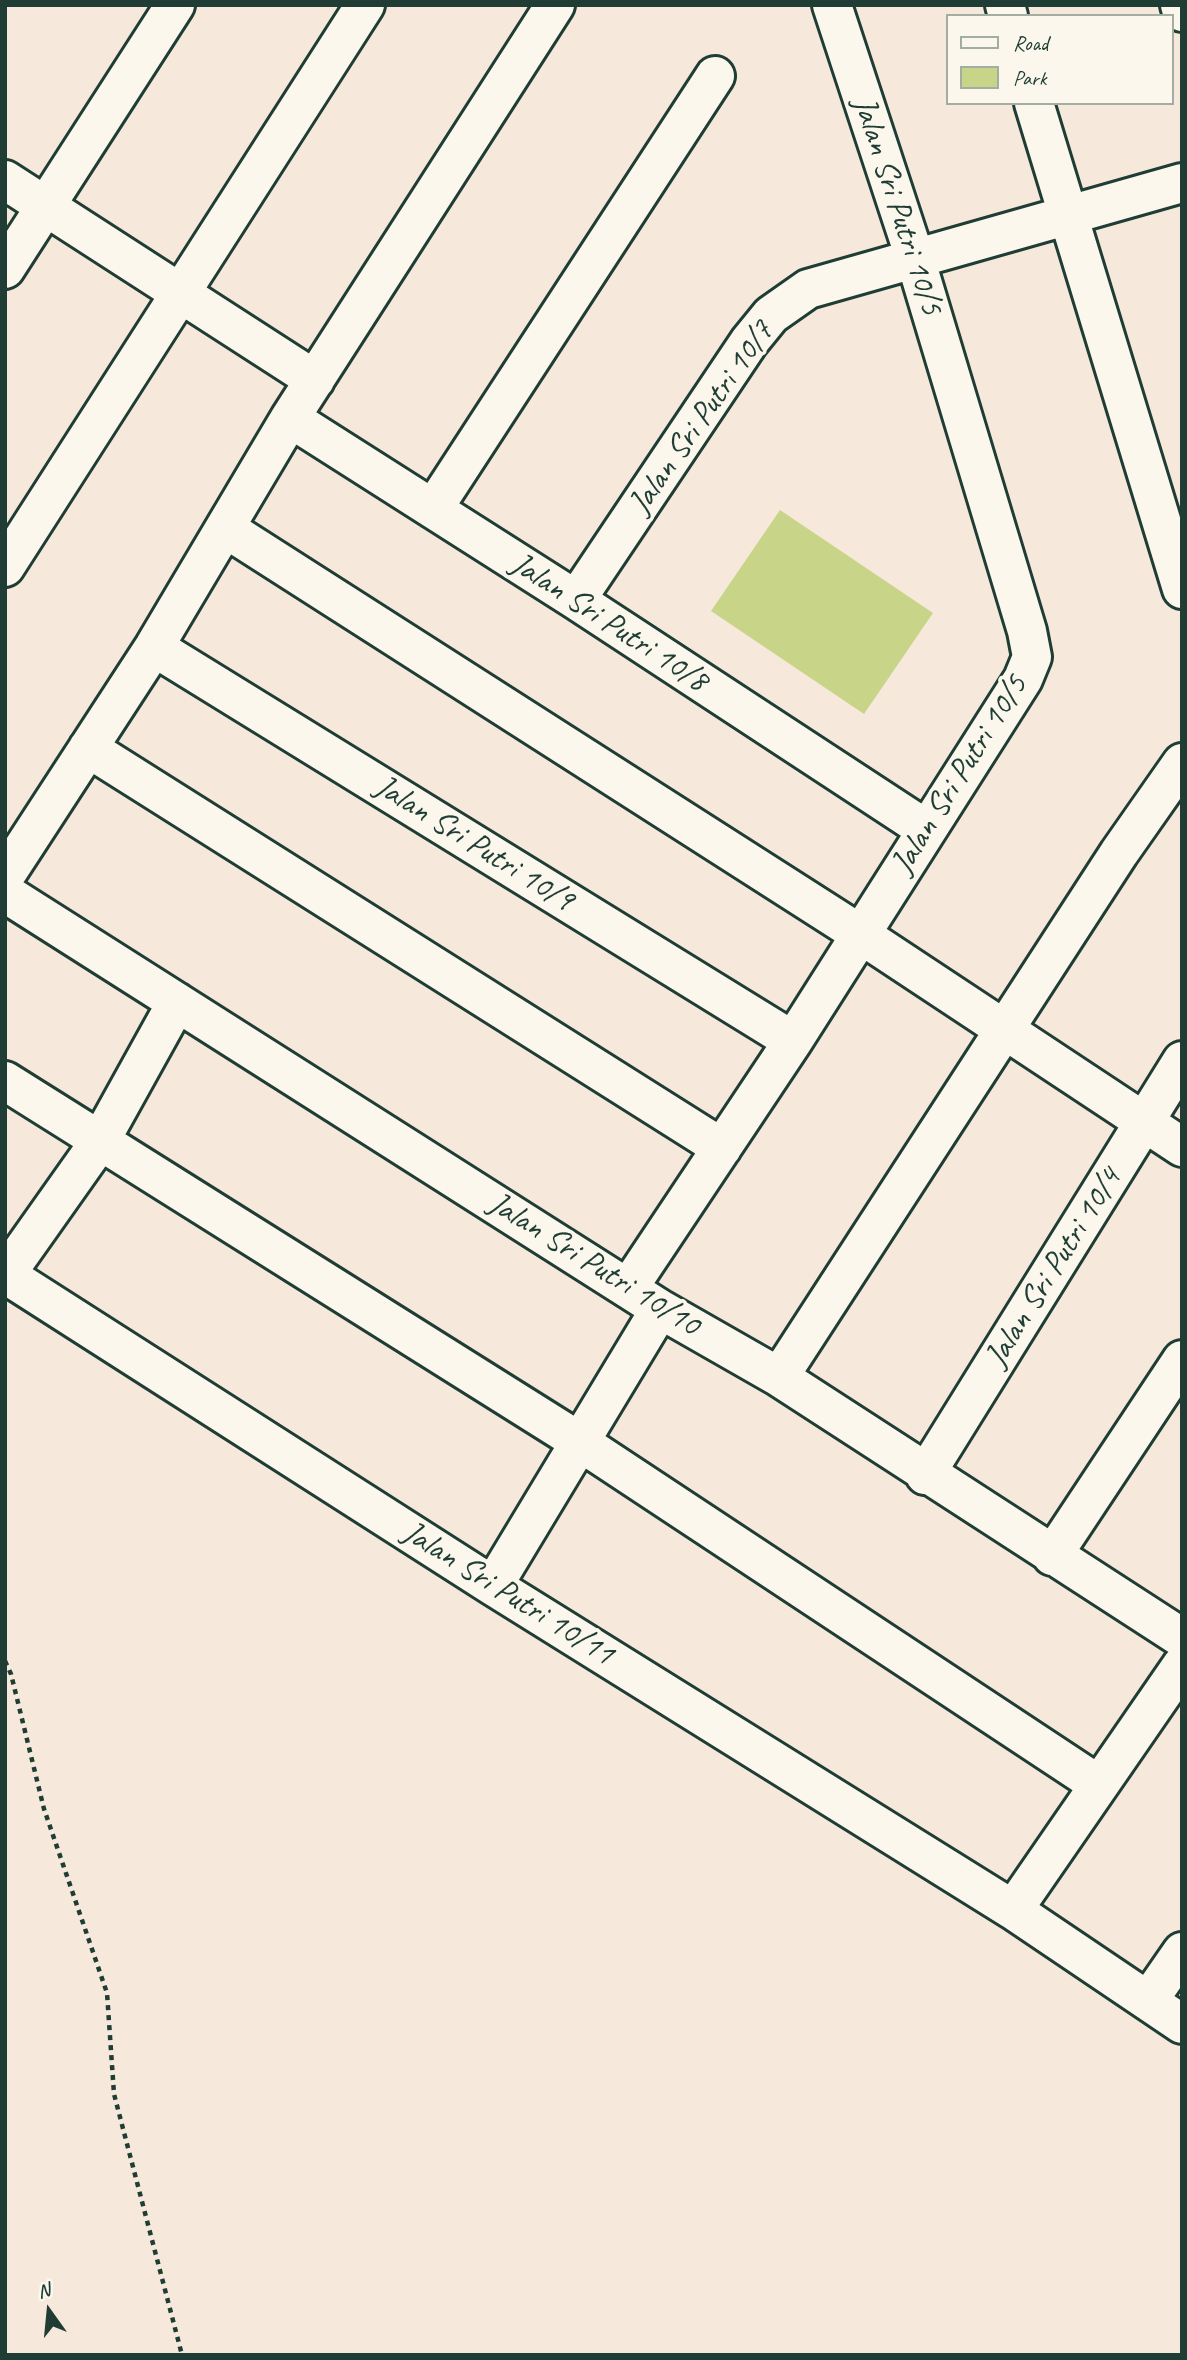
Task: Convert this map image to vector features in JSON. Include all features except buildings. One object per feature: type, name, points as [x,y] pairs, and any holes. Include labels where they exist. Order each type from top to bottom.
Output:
[{"type":"street","points":[[5,269],[175,5]]},
{"type":"street","points":[[5,566],[365,5]]},
{"type":"street","points":[[5,876],[154,647],[290,418],[555,5]]},
{"type":"street","name":"Jalan Sri Putri 10/5","points":[[629,1287],[793,1041],[1023,679],[1032,657],[1027,631],[915,258],[832,5]]},
{"type":"street","points":[[1180,5],[1182,12]]},
{"type":"street","points":[[433,509],[715,76]]},
{"type":"street","points":[[1035,105],[1182,589]]},
{"type":"street","points":[[5,180],[315,380]]},
{"type":"street","name":"Jalan Sri Putri 10/7","points":[[576,600],[749,342],[771,315],[808,289],[1182,183]]},
{"type":"street","name":"Jalan Sri Putri 10/8","points":[[290,418],[576,600],[927,830]]},
{"type":"street","points":[[225,528],[860,934],[1004,1032],[1182,1147]]},
{"type":"street","name":"Jalan Sri Putri 10/9","points":[[154,647],[793,1041]]},
{"type":"street","points":[[88,748],[722,1148]]},
{"type":"street","points":[[779,1377],[1119,853],[1182,763]]},
{"type":"street","name":"Jalan Sri Putri 10/10","points":[[5,893],[660,1309],[779,1377],[925,1475],[1182,1638]]},
{"type":"street","points":[[6,1274],[100,1141],[177,1002]]},
{"type":"street","name":"Jalan Sri Putri 10/4","points":[[925,1475],[1182,1061]]},
{"type":"street","points":[[5,1081],[579,1442],[1099,1785]]},
{"type":"street","name":"Jalan Sri Putri 10/11","points":[[6,1274],[493,1586],[1013,1910],[1182,2024]]},
{"type":"street","points":[[493,1586],[660,1309]]},
{"type":"street","points":[[1052,1556],[1182,1360]]},
{"type":"street","points":[[1013,1910],[1182,1665]]},
{"type":"street","points":[[1148,2001],[1182,1952]]},
{"type":"path","points":[[5,1661],[11,1674],[44,1809],[107,1993],[114,2094],[182,2355]]},
{"type":"green space","points":[[780,510],[933,613],[864,714],[711,611]]}]
